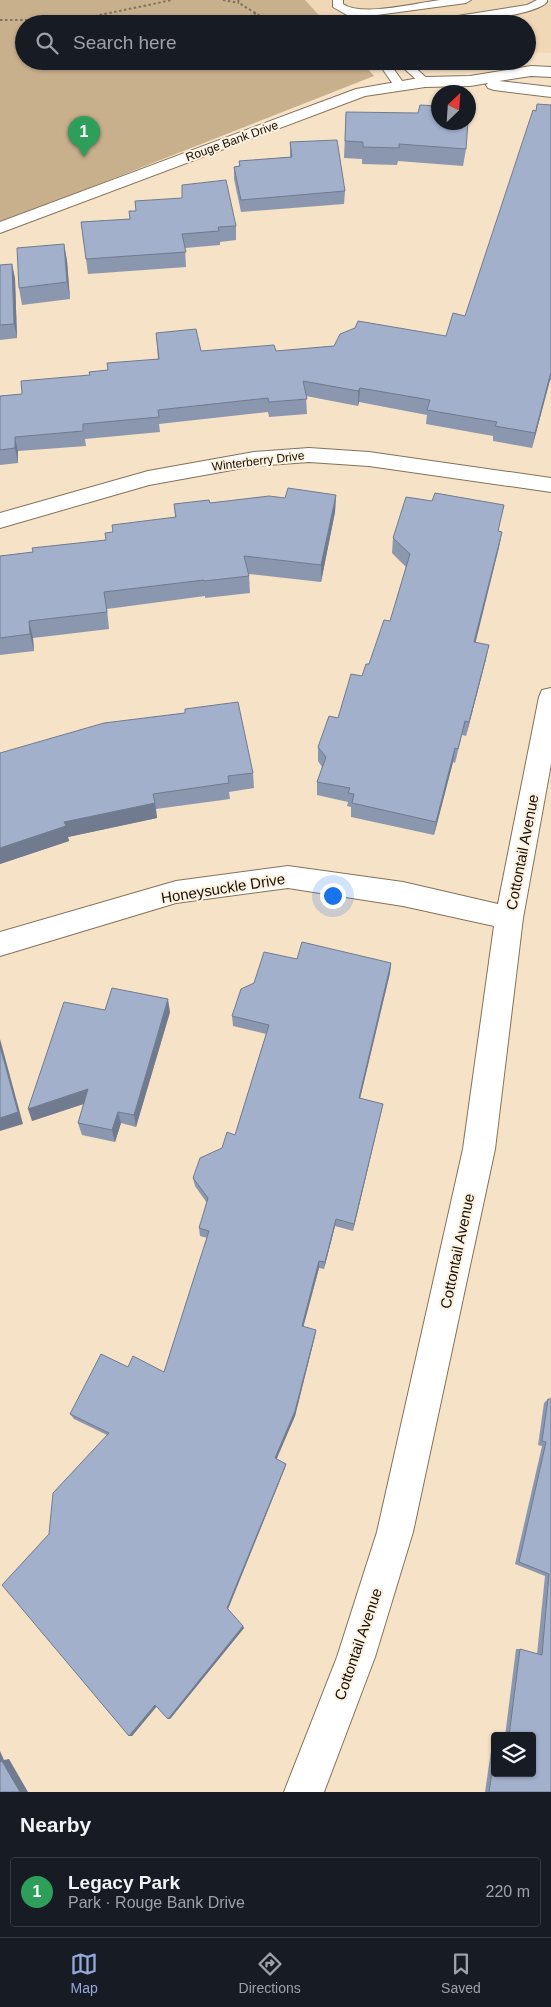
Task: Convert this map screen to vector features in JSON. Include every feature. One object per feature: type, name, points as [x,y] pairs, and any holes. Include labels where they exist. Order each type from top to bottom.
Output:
[{"type":"street","name":"Rouge Bank Drive","points":[[0,228],[362,92],[425,82],[470,81],[531,71],[551,72]]},
{"type":"street","name":"Rouge Bank Drive","points":[[470,81],[551,92]]},
{"type":"street","name":"Winterberry Drive","points":[[0,521],[148,478],[254,459],[309,454],[378,460],[551,485]]},
{"type":"street","name":"Cottontail Avenue","points":[[304,1792],[356,1657],[395,1532],[479,1149],[510,918],[551,697]]},
{"type":"street","name":"Honeysuckle Drive","points":[[0,944],[176,892],[288,877],[403,894],[510,918]]},
{"type":"lane","points":[[338,0],[336,5],[349,15]]},
{"type":"lane","points":[[347,12],[377,12],[466,0]]},
{"type":"lane","points":[[484,15],[530,8],[542,2],[542,0]]},
{"type":"lane","points":[[388,70],[399,85]]},
{"type":"lane","points":[[411,70],[425,82]]},
{"type":"path","points":[[100,15],[172,0]]},
{"type":"path","points":[[223,0],[239,2],[259,15]]},
{"type":"path","points":[[252,15],[256,13]]},
{"type":"path","points":[[0,20],[15,20]]},
{"type":"shaded area","points":[[0,0],[305,0],[319,15],[15,15],[15,70],[369,70],[374,76],[0,223]]},
{"type":"shaded area","points":[[305,0],[551,0],[551,53],[536,52],[536,15],[319,15]]},
{"type":"building","points":[[537,104],[551,105],[551,372],[535,433],[495,426],[497,422],[427,410],[430,400],[360,388],[358,391],[303,381],[307,399],[269,402],[268,398],[158,410],[159,417],[83,424],[83,431],[15,437],[15,448],[0,450],[0,396],[22,394],[21,381],[90,375],[89,372],[108,370],[107,363],[159,359],[156,333],[196,329],[201,351],[274,345],[276,351],[334,346],[340,334],[355,328],[358,321],[446,336],[453,313],[465,316],[533,110],[536,111]]},
{"type":"building","points":[[420,105],[431,106],[431,130],[467,130],[466,149],[399,144],[399,148],[363,147],[363,142],[345,141],[346,112],[418,113]]},
{"type":"building","points":[[337,140],[345,191],[241,200],[234,167],[240,166],[239,161],[292,157],[290,142]]},
{"type":"building","points":[[226,180],[236,226],[218,227],[219,231],[182,234],[186,252],[86,259],[81,222],[130,219],[129,211],[136,211],[135,201],[182,198],[182,185]]},
{"type":"building","points":[[64,244],[67,282],[19,288],[17,248]]},
{"type":"building","points":[[12,264],[14,324],[0,325],[0,265]]},
{"type":"building","points":[[288,488],[336,495],[321,565],[244,556],[249,576],[104,592],[107,612],[29,621],[30,634],[0,638],[0,556],[33,552],[32,548],[106,540],[105,533],[113,532],[112,525],[176,517],[174,504],[209,500],[210,503],[269,496],[285,498]]},
{"type":"building","points":[[435,493],[504,505],[498,531],[502,532],[474,642],[489,645],[469,722],[465,721],[458,749],[455,748],[436,822],[352,803],[354,794],[348,793],[350,788],[317,782],[326,757],[318,747],[329,716],[338,718],[351,674],[362,676],[366,664],[369,664],[384,620],[390,621],[410,554],[393,538],[406,497],[432,501]]},
{"type":"building","points":[[238,702],[253,773],[228,776],[229,783],[153,794],[155,803],[64,822],[66,826],[0,848],[0,753],[104,723],[185,713],[185,709]]},
{"type":"building","points":[[302,942],[391,963],[359,1098],[383,1104],[354,1224],[336,1219],[325,1262],[319,1261],[302,1326],[316,1330],[295,1411],[275,1458],[286,1464],[227,1608],[243,1626],[168,1719],[155,1705],[129,1736],[2,1585],[49,1534],[53,1493],[109,1433],[70,1414],[101,1354],[128,1367],[133,1356],[164,1372],[209,1231],[199,1228],[208,1198],[193,1178],[200,1158],[222,1148],[227,1132],[235,1135],[269,1025],[232,1016],[241,989],[254,983],[264,952],[297,959]]},
{"type":"building","points":[[112,988],[168,999],[134,1115],[118,1112],[112,1130],[78,1123],[88,1089],[28,1109],[64,1002],[105,1010]]},
{"type":"building","points":[[0,1046],[18,1112],[0,1118]]},
{"type":"building","points":[[548,1399],[551,1399],[551,1792],[489,1792],[491,1777],[536,1777],[536,1732],[510,1732],[520,1649],[542,1655],[549,1574],[519,1562],[546,1442],[542,1441]]},
{"type":"building","points":[[2,1761],[20,1792],[0,1792],[0,1762]]},
{"type":"place","name":"Legacy Park","points":[[84,157]]}]
